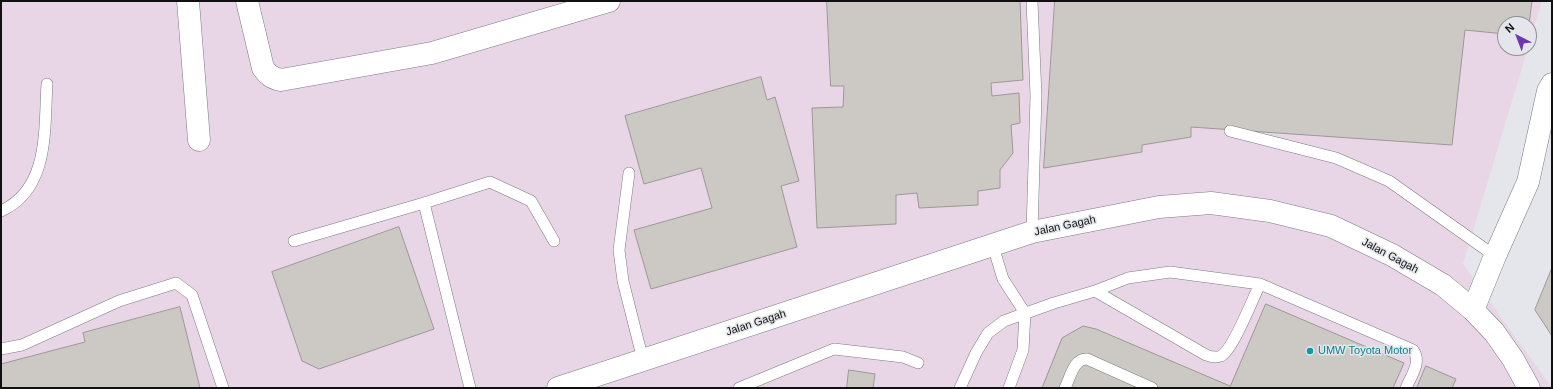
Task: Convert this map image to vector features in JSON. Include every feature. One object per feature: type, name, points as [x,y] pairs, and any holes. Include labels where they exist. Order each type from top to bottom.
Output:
[{"type":"street","points":[[188,1],[199,140]]},
{"type":"street","points":[[247,1],[263,68],[274,79],[281,80],[432,53],[609,1]]},
{"type":"street","points":[[1473,310],[1494,256],[1528,182],[1551,89]]},
{"type":"street","name":"Jalan Gagah","points":[[558,388],[591,383],[643,360],[1032,232],[1159,207],[1211,203],[1270,211],[1331,226],[1392,255],[1443,285],[1473,310],[1494,332],[1513,359],[1529,388]]},
{"type":"lane","points":[[1032,1],[1036,96],[1032,232]]},
{"type":"lane","points":[[1,211],[27,192],[39,169],[47,84]]},
{"type":"lane","points":[[1230,131],[1336,158],[1389,181],[1494,256]]},
{"type":"lane","points":[[629,173],[619,250],[623,281],[643,360]]},
{"type":"lane","points":[[294,241],[490,182],[531,201],[554,241]]},
{"type":"lane","points":[[424,203],[470,388]]},
{"type":"lane","points":[[993,246],[1003,280],[1025,313],[1023,350],[1009,388]]},
{"type":"lane","points":[[960,388],[976,353],[988,333],[1004,321],[1025,313],[1095,292],[1128,278],[1170,272],[1260,284],[1412,350],[1417,355],[1417,362],[1406,388]]},
{"type":"lane","points":[[1,349],[22,346],[119,301],[176,284],[192,295],[223,388]]},
{"type":"lane","points":[[1095,292],[1206,355],[1213,357],[1220,356],[1230,346],[1260,284]]},
{"type":"lane","points":[[738,388],[834,349],[904,357],[918,363]]},
{"type":"lane","points":[[1066,388],[1077,363],[1082,359],[1087,359],[1152,388]]},
{"type":"shaded area","points":[[1,1],[1542,1],[1537,18],[1537,16],[1497,16],[1497,56],[1526,56],[1463,264],[1552,388],[1,388]]},
{"type":"building","points":[[827,1],[1020,1],[1023,80],[991,83],[992,96],[1019,93],[1020,123],[1011,125],[1013,153],[1000,170],[1000,188],[978,191],[978,205],[919,208],[917,193],[896,195],[896,224],[817,228],[812,108],[843,107],[844,86],[831,86]]},
{"type":"building","points":[[1055,1],[1532,1],[1530,16],[1497,16],[1497,33],[1465,30],[1452,145],[1191,127],[1191,137],[1142,145],[1142,152],[1044,168]]},
{"type":"building","points":[[761,77],[767,100],[775,97],[799,181],[781,186],[797,247],[651,289],[634,230],[712,208],[701,168],[644,184],[625,116]]},
{"type":"building","points":[[399,227],[434,329],[319,369],[302,361],[272,272]]},
{"type":"building","points":[[1552,268],[1552,336],[1535,310]]},
{"type":"building","name":"UMW Toyota Motor","points":[[1266,304],[1404,363],[1393,388],[1042,388],[1062,338],[1083,326],[1096,329],[1230,386]]},
{"type":"building","points":[[180,307],[200,388],[1,388],[1,364],[85,342],[83,333]]},
{"type":"building","points":[[1426,366],[1456,379],[1452,388],[1417,388]]},
{"type":"building","points":[[849,370],[875,374],[873,388],[847,388]]},
{"type":"place","name":"UMW Toyota Motor","points":[[1310,351]]}]
